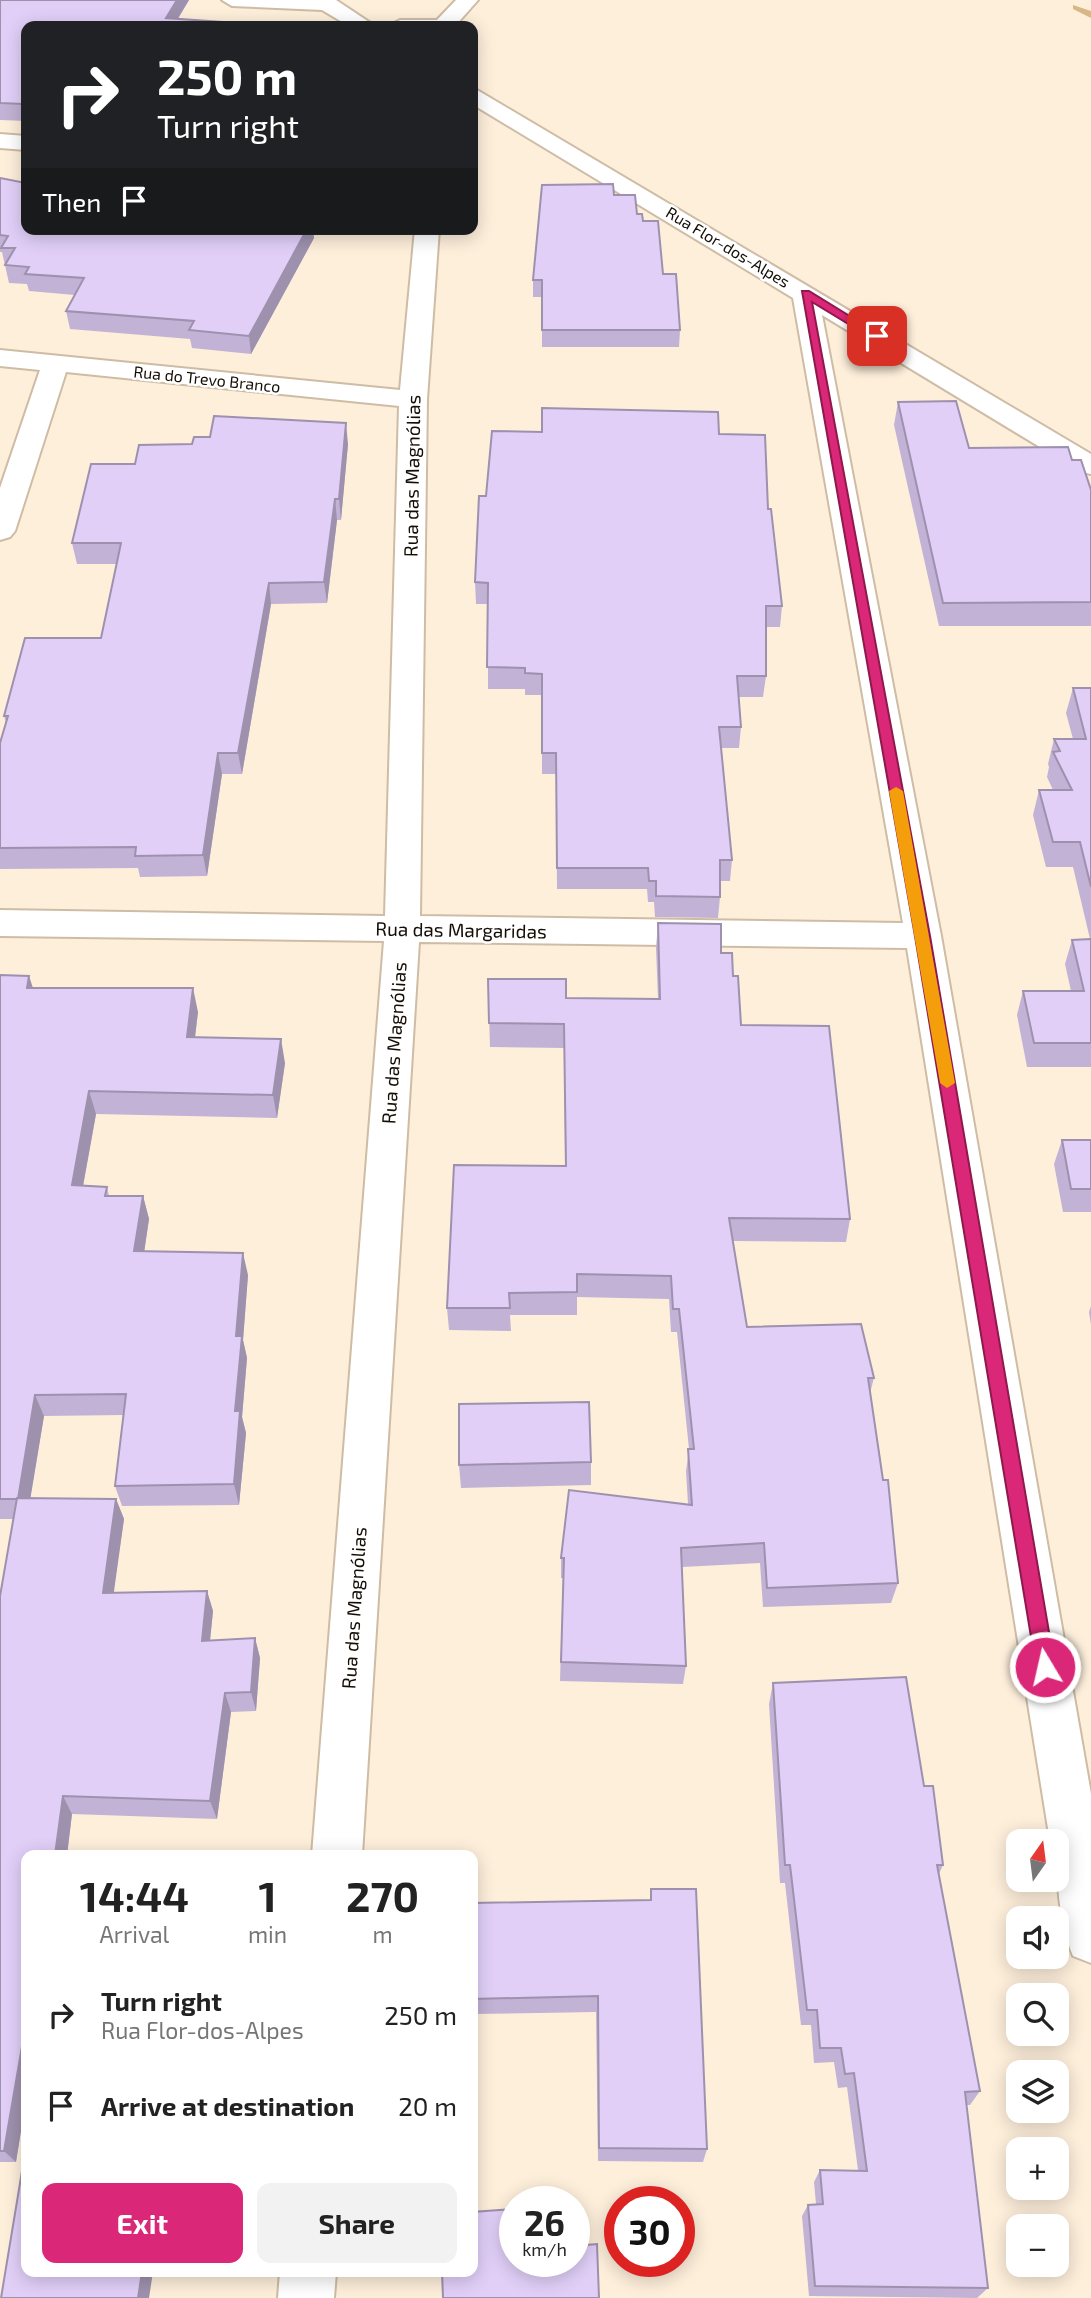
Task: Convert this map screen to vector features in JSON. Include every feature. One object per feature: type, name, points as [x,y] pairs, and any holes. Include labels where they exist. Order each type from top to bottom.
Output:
[{"type":"street","points":[[232,0],[324,2],[356,21]]},
{"type":"street","points":[[449,21],[468,0]]},
{"type":"street","name":"Rua Flor-dos-Alpes","points":[[478,98],[1091,466]]},
{"type":"street","points":[[0,141],[21,143]]},
{"type":"street","name":"Rua das Magnólias","points":[[337,1850],[402,930],[413,399],[426,235]]},
{"type":"street","points":[[805,293],[923,936],[1091,1938]]},
{"type":"street","name":"Rua do Trevo Branco","points":[[0,358],[413,399]]},
{"type":"street","points":[[0,531],[55,364]]},
{"type":"street","name":"Rua das Margaridas","points":[[0,923],[923,936]]},
{"type":"street","points":[[306,2298],[308,2277]]},
{"type":"building","points":[[0,0],[177,0],[166,18],[210,21],[21,21],[21,104],[0,103]]},
{"type":"building","points":[[0,178],[21,182],[21,235],[304,235],[249,336],[189,330],[194,321],[66,311],[84,278],[25,274],[29,267],[5,265],[15,248],[1,248],[8,236],[0,235]]},
{"type":"building","points":[[613,184],[614,195],[635,195],[637,214],[642,214],[643,221],[658,221],[663,274],[676,274],[680,330],[542,330],[542,280],[533,280],[542,185]]},
{"type":"building","points":[[956,401],[969,448],[1068,447],[1072,460],[1081,460],[1091,490],[1091,602],[943,603],[898,402]]},
{"type":"building","points":[[542,408],[718,412],[719,434],[765,435],[768,509],[771,509],[782,606],[766,606],[766,676],[737,676],[741,727],[719,727],[732,860],[720,860],[720,897],[656,896],[656,881],[649,881],[648,868],[557,868],[556,753],[542,753],[542,674],[525,673],[525,668],[487,667],[488,583],[475,582],[479,496],[486,496],[492,431],[542,432]]},
{"type":"building","points":[[214,416],[346,423],[339,499],[335,499],[324,582],[269,583],[238,753],[218,753],[203,855],[135,856],[136,847],[0,848],[0,743],[8,716],[4,716],[25,638],[101,638],[121,543],[72,543],[91,464],[135,464],[139,445],[192,444],[194,437],[210,437]]},
{"type":"building","points":[[1073,688],[1091,688],[1091,887],[1080,842],[1053,842],[1039,790],[1072,790],[1053,752],[1060,751],[1054,739],[1086,739]]},
{"type":"building","points":[[658,923],[721,924],[721,953],[732,953],[733,976],[738,976],[741,1025],[829,1026],[850,1219],[729,1218],[747,1327],[861,1324],[874,1378],[868,1378],[883,1480],[888,1480],[898,1583],[767,1588],[764,1543],[681,1548],[686,1666],[561,1662],[564,1558],[561,1558],[569,1490],[692,1505],[688,1449],[694,1449],[679,1309],[673,1309],[671,1276],[577,1274],[577,1292],[509,1293],[510,1308],[447,1308],[454,1165],[566,1166],[564,1024],[489,1023],[488,979],[566,979],[566,998],[660,999]]},
{"type":"building","points":[[1091,939],[1091,1043],[1034,1043],[1023,991],[1084,991],[1072,940]]},
{"type":"building","points":[[0,975],[29,976],[27,988],[193,988],[187,1037],[281,1039],[273,1095],[89,1091],[72,1185],[107,1187],[105,1196],[143,1196],[134,1251],[243,1253],[236,1336],[242,1336],[235,1411],[240,1411],[234,1484],[115,1486],[126,1394],[35,1395],[18,1499],[0,1499]]},
{"type":"building","points":[[1062,1140],[1091,1140],[1091,1189],[1071,1189]]},
{"type":"building","points":[[589,1402],[591,1462],[459,1465],[459,1404]]},
{"type":"building","points":[[17,1498],[116,1499],[103,1593],[207,1591],[202,1641],[255,1638],[251,1692],[225,1693],[210,1801],[63,1796],[56,1850],[21,1850],[21,2052],[4,2151],[0,2151],[0,1596]]},
{"type":"building","points":[[906,1677],[924,1786],[933,1786],[943,1865],[937,1865],[980,2091],[965,2092],[988,2288],[815,2286],[808,2205],[823,2204],[820,2170],[867,2171],[854,2073],[845,2074],[841,2048],[820,2048],[817,2010],[807,2010],[790,1865],[785,1865],[773,1683]]},
{"type":"building","points":[[651,1889],[696,1889],[707,2149],[599,2148],[598,1996],[478,1999],[478,1903],[651,1900]]},
{"type":"building","points":[[21,2177],[21,2277],[141,2277],[138,2298],[1,2298]]},
{"type":"building","points":[[499,2210],[499,2277],[590,2277],[590,2245],[597,2244],[599,2298],[443,2298],[442,2277],[478,2277],[478,2212]]},
{"type":"waterway","points":[[1076,7],[1091,15]]},
{"type":"slow traffic","points":[[896,791],[947,1083]]},
{"type":"route","points":[[877,336],[805,293],[923,936],[1045,1667]]}]
